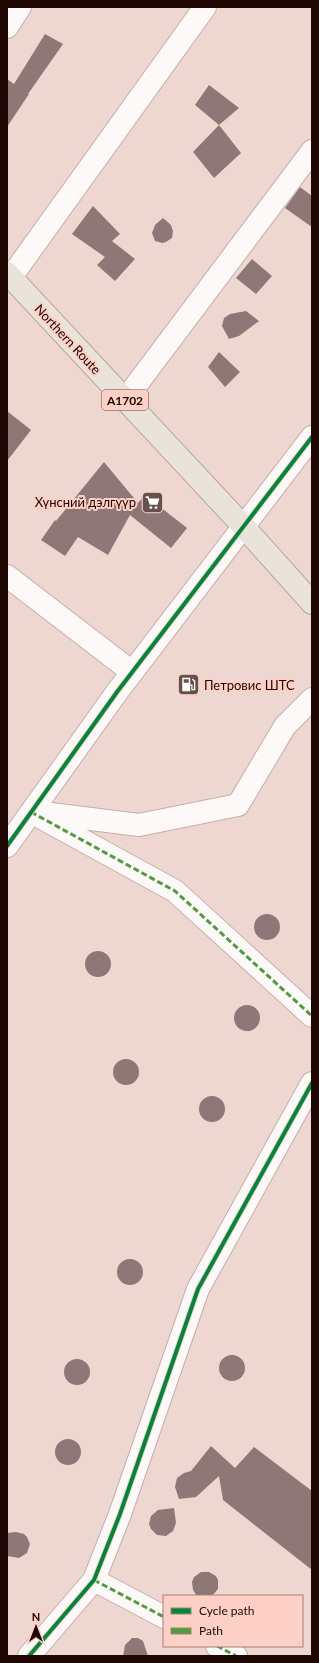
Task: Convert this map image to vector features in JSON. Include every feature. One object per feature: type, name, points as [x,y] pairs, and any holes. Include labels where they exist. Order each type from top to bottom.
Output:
[{"type":"highway","name":"Northern Route","points":[[9,275],[244,527]]},
{"type":"highway","name":"A1702","points":[[244,527],[312,602]]},
{"type":"street","points":[[7,27],[20,7]]},
{"type":"street","points":[[9,275],[205,7]]},
{"type":"street","points":[[125,400],[312,151]]},
{"type":"street","points":[[7,846],[132,672],[312,437]]},
{"type":"street","points":[[7,576],[132,672]]},
{"type":"street","points":[[31,812],[139,826],[238,805],[285,726],[312,699]]},
{"type":"street","points":[[31,812],[174,891],[312,1016]]},
{"type":"street","points":[[29,1656],[94,1580],[120,1514],[198,1289],[312,1083]]},
{"type":"street","points":[[94,1580],[163,1616]]},
{"type":"street","points":[[220,1647],[236,1656]]},
{"type":"building","points":[[45,34],[63,44],[7,127],[7,79],[14,84]]},
{"type":"building","points":[[209,85],[239,108],[219,125],[195,105]]},
{"type":"building","points":[[219,125],[241,153],[214,178],[193,152]]},
{"type":"building","points":[[300,187],[312,196],[312,227],[285,208]]},
{"type":"building","points":[[93,206],[120,234],[112,241],[135,259],[115,281],[97,265],[105,257],[72,234]]},
{"type":"building","points":[[163,218],[171,225],[173,231],[172,238],[162,243],[155,241],[152,233],[155,225]]},
{"type":"building","points":[[252,259],[272,276],[256,294],[236,278]]},
{"type":"building","points":[[246,311],[259,321],[239,336],[229,339],[222,326],[224,318],[230,314]]},
{"type":"building","points":[[219,352],[240,372],[225,387],[208,367]]},
{"type":"building","points":[[7,411],[31,430],[7,461]]},
{"type":"building","points":[[104,462],[138,503],[145,495],[187,528],[171,548],[130,515],[108,555],[78,537],[65,556],[41,540],[55,520],[56,521]]},
{"type":"building","points":[[267,914],[276,918],[280,927],[276,936],[267,940],[258,936],[254,927],[258,918]]},
{"type":"building","points":[[98,951],[107,955],[111,964],[107,973],[98,977],[89,973],[85,964],[89,955]]},
{"type":"building","points":[[247,1005],[256,1009],[260,1018],[256,1027],[247,1031],[238,1027],[234,1018],[238,1009]]},
{"type":"building","points":[[126,1059],[135,1063],[139,1072],[135,1081],[126,1085],[117,1081],[113,1072],[117,1063]]},
{"type":"building","points":[[212,1096],[221,1100],[225,1109],[221,1118],[212,1122],[203,1118],[199,1109],[203,1100]]},
{"type":"building","points":[[130,1259],[139,1263],[143,1272],[139,1281],[130,1285],[121,1281],[117,1272],[121,1263]]},
{"type":"building","points":[[232,1355],[241,1359],[245,1368],[241,1377],[232,1381],[223,1377],[219,1368],[223,1359]]},
{"type":"building","points":[[77,1359],[86,1363],[90,1372],[86,1381],[77,1385],[68,1381],[64,1372],[68,1363]]},
{"type":"building","points":[[68,1439],[77,1443],[81,1452],[77,1461],[68,1465],[59,1461],[55,1452],[59,1443]]},
{"type":"building","points":[[211,1446],[235,1468],[254,1447],[312,1491],[312,1570],[223,1500],[219,1476],[196,1497],[179,1499],[175,1487],[177,1478],[184,1473],[191,1471]]},
{"type":"building","points":[[174,1508],[176,1523],[173,1531],[166,1536],[157,1535],[151,1529],[149,1524],[151,1516],[158,1510]]},
{"type":"building","points":[[16,1532],[24,1534],[30,1544],[27,1553],[19,1558],[7,1556],[7,1533]]},
{"type":"building","points":[[201,1572],[209,1572],[216,1576],[218,1580],[218,1589],[213,1595],[196,1595],[193,1590],[192,1582],[194,1577]]},
{"type":"building","points":[[132,1638],[138,1638],[143,1641],[148,1656],[123,1656],[125,1645]]},
{"type":"marked path","points":[[31,812],[175,891],[312,1016]]},
{"type":"marked path","points":[[94,1580],[163,1616]]},
{"type":"marked path","points":[[219,1647],[236,1656]]},
{"type":"cycle path","points":[[7,846],[117,692],[312,437]]},
{"type":"cycle path","points":[[29,1656],[94,1580],[120,1514],[198,1289],[312,1083]]},
{"type":"place","name":"Хүнсний дэлгүүр","points":[[152,502]]},
{"type":"place","name":"Петровис ШТС","points":[[188,685]]}]
